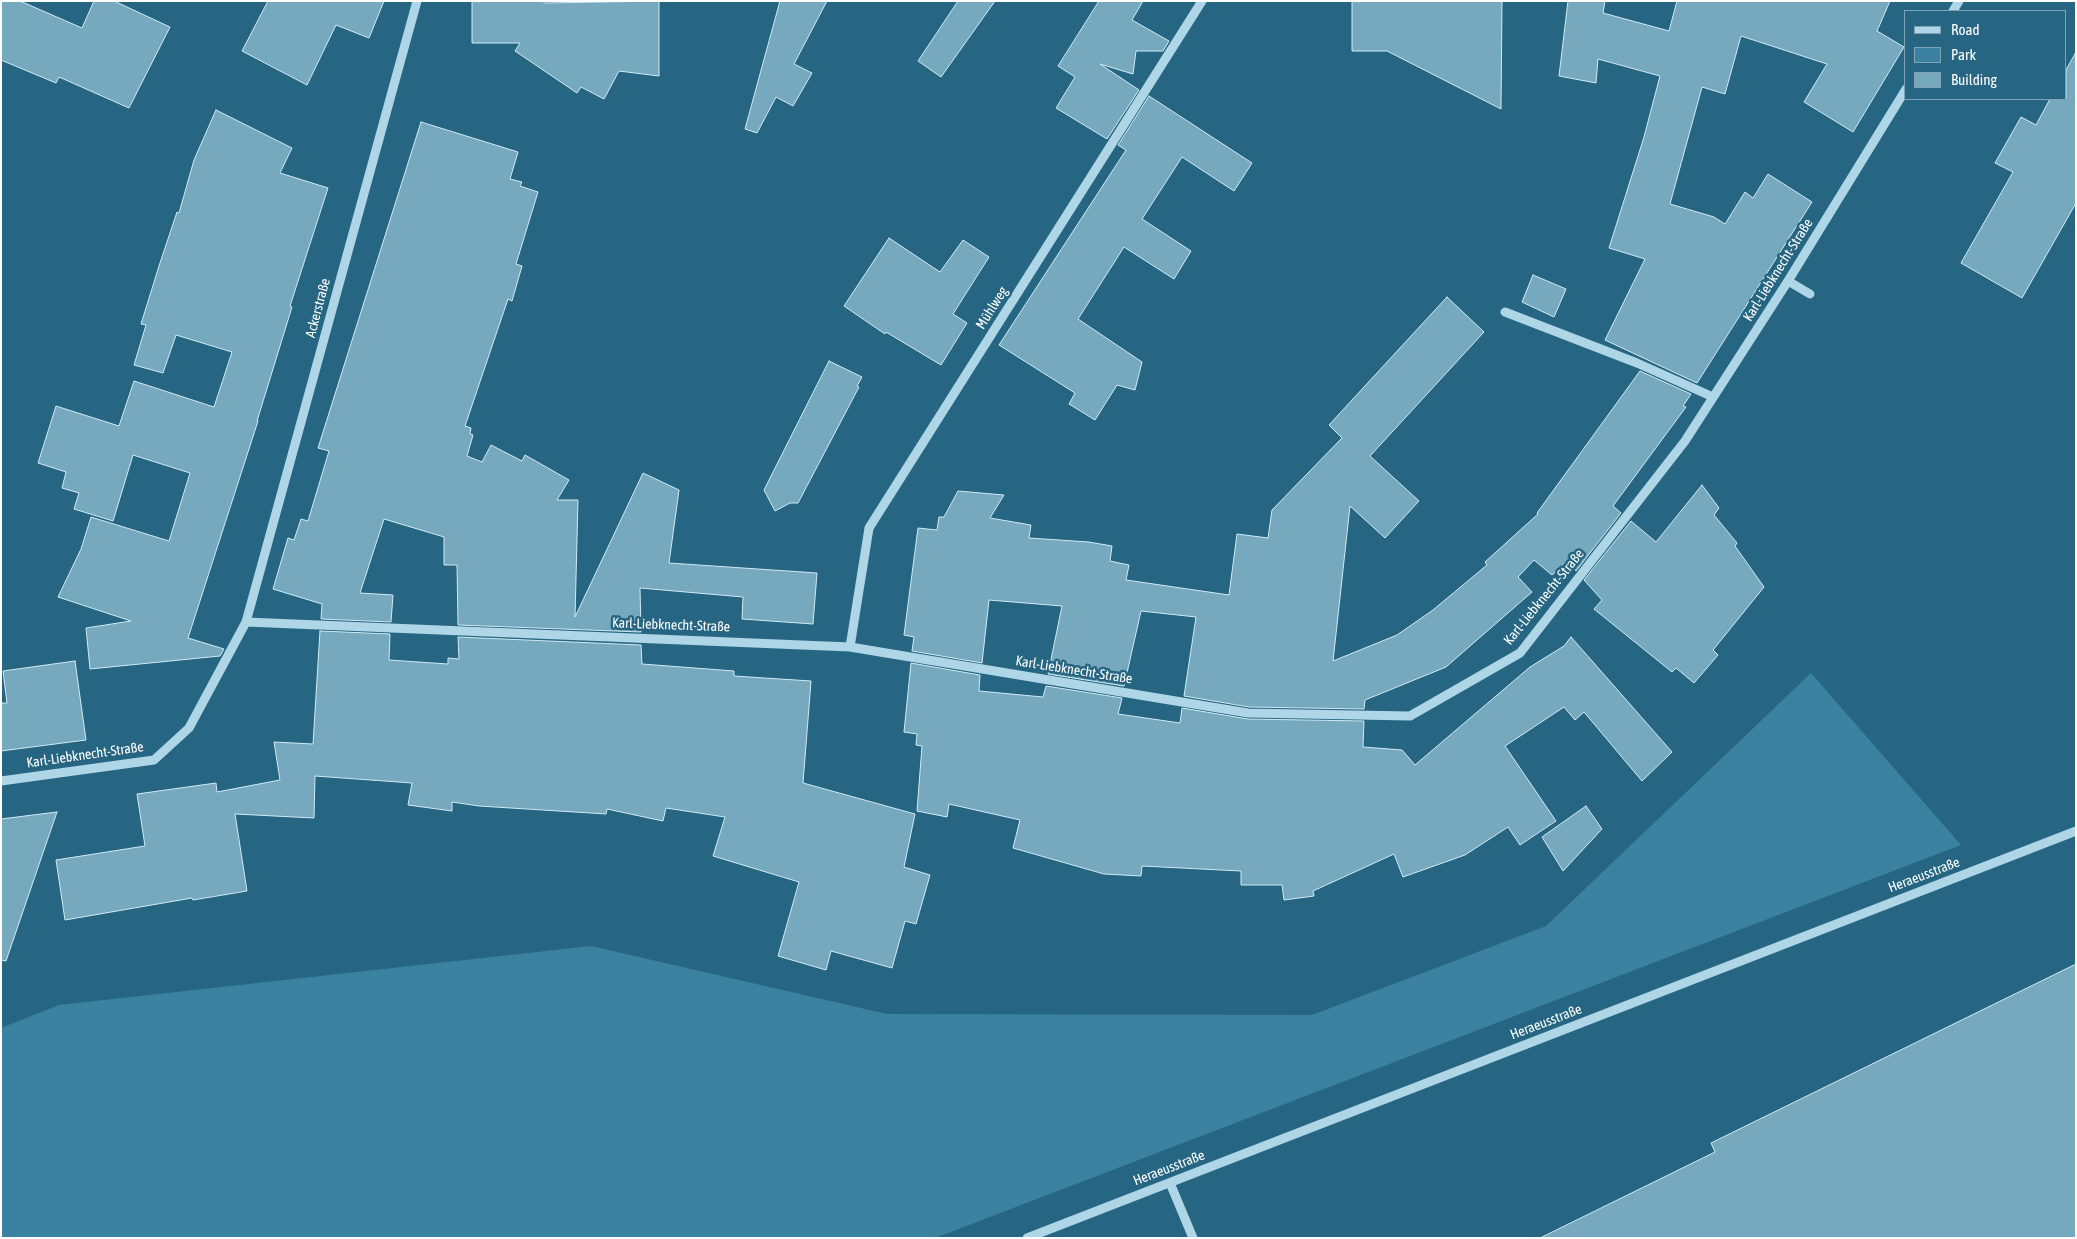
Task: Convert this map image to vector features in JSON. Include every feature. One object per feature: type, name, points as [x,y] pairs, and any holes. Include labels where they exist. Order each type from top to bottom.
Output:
[{"type":"street","name":"Ackerstraße","points":[[246,622],[417,1]]},
{"type":"street","name":"Mühlweg","points":[[850,647],[869,528],[1202,1]]},
{"type":"street","name":"Karl-Liebknecht-Straße","points":[[1,781],[154,760],[189,728],[246,622],[850,647],[1248,713],[1410,716],[1520,652],[1686,441],[1788,281],[1904,92]]},
{"type":"street","points":[[1788,281],[1810,294]]},
{"type":"street","points":[[1506,312],[1637,363],[1713,397]]},
{"type":"street","name":"Heraeusstraße","points":[[1027,1238],[2076,831]]},
{"type":"street","points":[[1170,1183],[1193,1238]]},
{"type":"green space","points":[[1811,673],[1961,845],[935,1238],[1,1238],[1,1028],[59,1005],[591,946],[887,1014],[1312,1015],[1546,926]]},
{"type":"building","points":[[1,1],[20,1],[82,28],[94,1],[114,1],[170,27],[129,108],[59,77],[56,83],[1,60]]},
{"type":"building","points":[[268,1],[384,1],[369,38],[336,25],[307,85],[242,51]]},
{"type":"building","points":[[472,1],[544,1],[544,3],[659,1],[659,76],[619,71],[604,99],[581,87],[577,93],[515,51],[520,43],[472,43]]},
{"type":"building","points":[[780,1],[827,1],[794,64],[812,73],[793,106],[776,97],[757,133],[745,129]]},
{"type":"building","points":[[958,1],[995,1],[941,77],[918,61]]},
{"type":"building","points":[[1099,1],[1143,1],[1132,20],[1169,41],[1163,51],[1136,51],[1133,74],[1100,64],[1139,90],[1107,139],[1056,108],[1075,77],[1058,66]]},
{"type":"building","points":[[1352,1],[1502,1],[1501,109],[1387,51],[1352,51]]},
{"type":"building","points":[[1568,1],[1605,1],[1603,13],[1669,31],[1677,1],[1890,1],[1877,31],[1904,47],[1853,132],[1804,102],[1827,64],[1741,36],[1725,94],[1702,87],[1670,204],[1714,217],[1725,224],[1745,192],[1753,198],[1768,174],[1812,202],[1697,383],[1605,340],[1645,259],[1609,248],[1644,137],[1660,76],[1598,59],[1596,83],[1559,76]]},
{"type":"building","points":[[2076,52],[2076,203],[2022,298],[1961,263],[2013,172],[1995,163],[2021,117],[2036,125],[2049,100],[2067,100],[2067,68]]},
{"type":"building","points":[[1149,96],[1252,163],[1234,191],[1182,157],[1142,219],[1191,251],[1174,279],[1124,247],[1078,319],[1142,362],[1135,390],[1117,385],[1095,420],[1069,404],[1075,393],[999,345],[1126,150],[1118,145]]},
{"type":"building","points":[[216,110],[292,148],[280,173],[328,188],[290,306],[292,307],[258,421],[188,638],[224,649],[220,656],[90,669],[86,628],[131,621],[58,597],[81,549],[91,517],[169,541],[190,473],[133,455],[113,521],[74,509],[79,493],[62,488],[66,472],[38,463],[56,406],[119,426],[134,381],[214,407],[232,352],[176,335],[163,373],[134,365],[146,325],[141,324],[159,266],[177,212],[179,213],[194,160]]},
{"type":"building","points":[[421,122],[518,152],[510,179],[522,182],[520,186],[538,192],[516,264],[522,266],[512,301],[508,299],[465,426],[471,428],[470,434],[473,435],[467,456],[482,462],[491,445],[522,461],[525,455],[569,480],[557,500],[578,500],[575,617],[643,473],[679,490],[669,563],[817,573],[813,624],[742,619],[743,597],[640,588],[641,632],[458,625],[457,565],[444,565],[444,537],[384,519],[360,593],[393,595],[391,622],[321,619],[322,604],[273,589],[288,538],[294,540],[301,519],[308,521],[329,451],[318,448]]},
{"type":"building","points":[[889,238],[940,272],[963,240],[989,257],[953,314],[967,323],[941,365],[886,332],[885,334],[844,306]]},
{"type":"building","points":[[1533,275],[1566,289],[1554,317],[1522,302]]},
{"type":"building","points":[[1447,297],[1484,332],[1370,456],[1419,501],[1385,538],[1350,506],[1333,661],[1397,635],[1433,610],[1487,565],[1485,562],[1538,514],[1640,371],[1691,394],[1683,406],[1686,407],[1613,506],[1621,513],[1576,571],[1568,561],[1552,575],[1534,560],[1518,577],[1532,592],[1446,667],[1365,700],[1364,709],[1249,707],[1184,696],[1196,617],[1141,611],[1124,686],[1048,674],[1062,606],[989,600],[982,663],[912,651],[914,637],[904,635],[918,528],[937,530],[939,517],[944,517],[958,491],[1004,495],[990,518],[1031,525],[1029,538],[1089,542],[1112,546],[1110,561],[1129,565],[1126,580],[1229,595],[1237,534],[1268,538],[1272,510],[1342,438],[1329,425]]},
{"type":"building","points":[[829,361],[862,377],[857,386],[859,387],[798,503],[790,503],[775,511],[764,490]]},
{"type":"building","points":[[1702,485],[1719,508],[1714,515],[1737,543],[1735,546],[1764,587],[1713,650],[1718,655],[1694,683],[1676,668],[1672,672],[1594,609],[1602,600],[1584,580],[1631,521],[1656,542]]},
{"type":"building","points":[[320,631],[390,634],[389,660],[448,664],[448,658],[459,659],[458,637],[641,645],[642,664],[734,671],[734,676],[811,681],[803,783],[915,814],[904,867],[930,875],[916,924],[905,921],[892,968],[831,951],[826,970],[778,956],[799,882],[713,856],[725,817],[666,808],[663,821],[607,809],[606,814],[479,806],[452,802],[452,811],[408,805],[412,783],[315,776],[314,818],[235,814],[247,891],[193,900],[192,898],[65,920],[56,860],[145,846],[137,794],[216,783],[217,792],[280,780],[274,742],[313,744]]},
{"type":"building","points":[[1571,637],[1672,752],[1642,781],[1584,712],[1575,720],[1564,707],[1505,746],[1556,821],[1520,845],[1508,827],[1465,855],[1403,877],[1394,854],[1313,891],[1314,896],[1284,900],[1282,885],[1241,885],[1241,871],[1142,866],[1141,876],[1104,874],[1013,848],[1020,820],[949,804],[947,817],[917,811],[922,746],[916,745],[917,734],[904,732],[911,663],[980,675],[979,691],[1043,697],[1046,686],[1122,698],[1118,714],[1180,723],[1182,708],[1248,719],[1364,721],[1363,747],[1402,750],[1415,765],[1530,667],[1564,646]]},
{"type":"building","points":[[75,661],[86,740],[1,751],[1,703],[7,703],[3,671]]},
{"type":"building","points":[[1586,806],[1602,829],[1563,871],[1542,837]]},
{"type":"building","points":[[57,812],[6,961],[1,960],[1,819]]},
{"type":"building","points":[[2076,964],[2076,1238],[1540,1238],[1715,1152],[1711,1143]]}]
